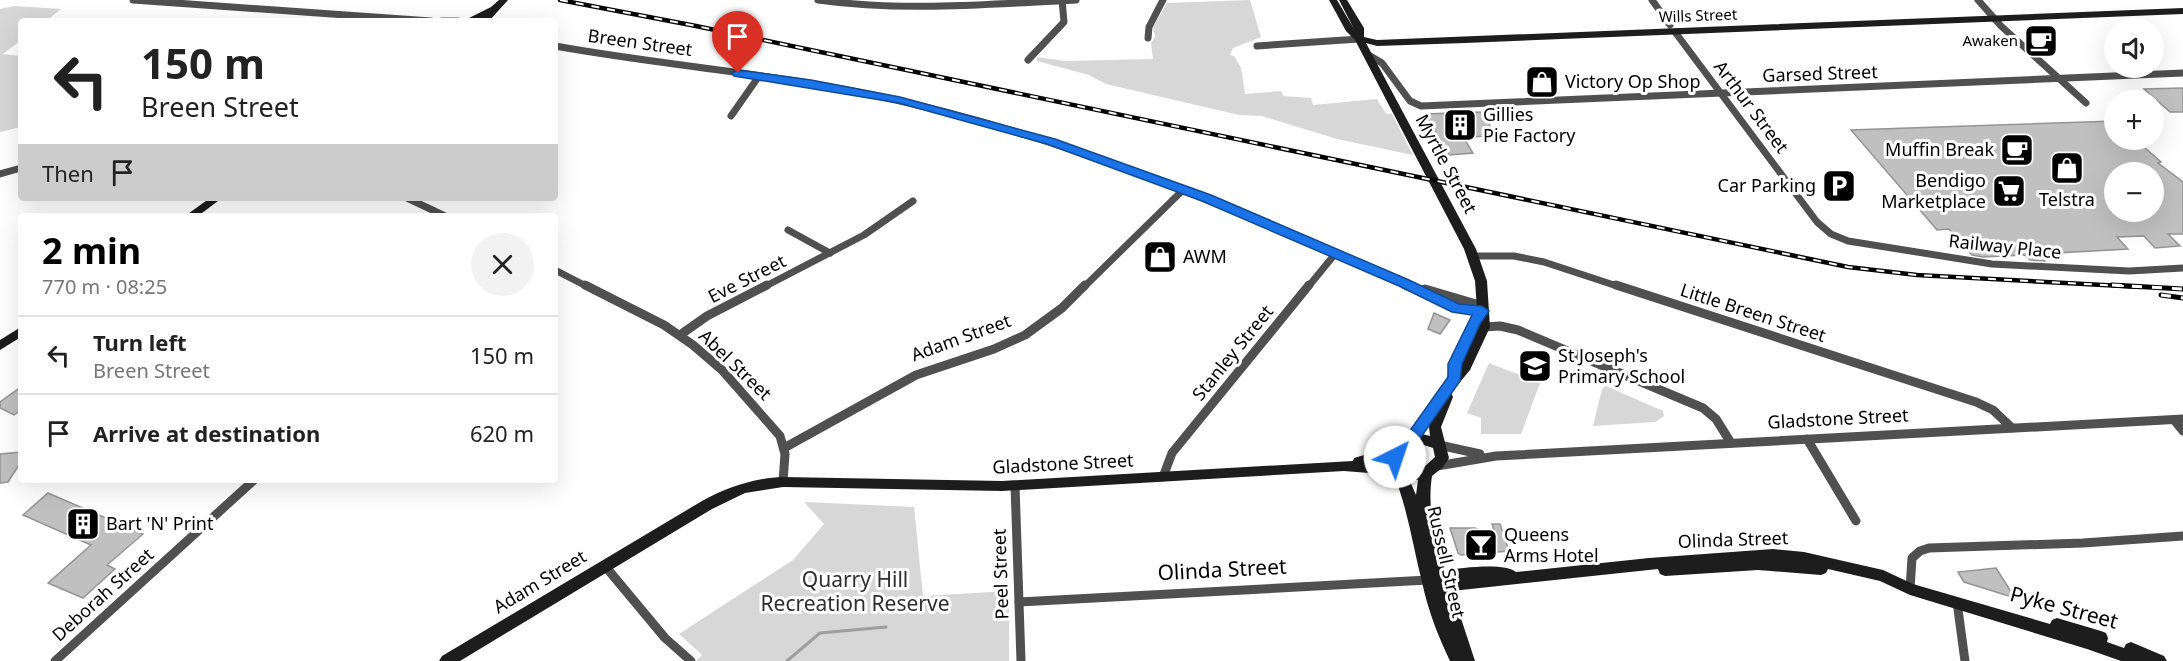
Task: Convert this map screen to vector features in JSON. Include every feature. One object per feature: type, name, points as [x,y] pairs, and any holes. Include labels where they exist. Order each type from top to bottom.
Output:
[{"type":"main road","points":[[486,18],[504,0]]},
{"type":"main road","name":"Myrtle Street","points":[[1333,0],[1351,31],[1359,39],[1473,255],[1481,281],[1484,327]]},
{"type":"main road","name":"Myrtle Street","points":[[1343,0],[1359,28],[1359,39]]},
{"type":"main road","name":"Wills Street","points":[[2026,15],[2183,5]]},
{"type":"main road","points":[[476,18],[493,10]]},
{"type":"main road","name":"Wills Street","points":[[1359,39],[1377,44],[1673,29],[2183,11]]},
{"type":"main road","points":[[194,213],[212,201]]},
{"type":"main road","points":[[1482,309],[1455,364],[1455,378],[1435,427],[1443,456],[1432,470],[1410,475],[1400,470],[1395,457],[1398,450],[1410,440],[1455,378],[1466,367],[1484,327]]},
{"type":"main road","points":[[0,346],[18,333]]},
{"type":"main road","points":[[1410,440],[1423,438],[1438,444]]},
{"type":"main road","name":"Gladstone Street","points":[[1344,466],[1398,450]]},
{"type":"main road","name":"Gladstone Street","points":[[783,482],[1015,486],[1344,466],[1400,470]]},
{"type":"main road","name":"Russell Street","points":[[1400,470],[1467,661]]},
{"type":"main road","name":"Russell Street","points":[[1432,470],[1422,488],[1424,512],[1438,580],[1442,629],[1458,661]]},
{"type":"main road","name":"Adam Street","points":[[447,661],[734,490],[753,484],[783,482]]},
{"type":"main road","name":"Olinda Street","points":[[1438,580],[1484,584],[1541,575],[1589,571],[1777,564],[1821,569],[1910,589]]},
{"type":"main road","name":"Pyke Street","points":[[1910,589],[2095,645],[2140,661]]},
{"type":"main road","name":"Pyke Street","points":[[1956,602],[2082,632],[2159,661]]},
{"type":"street","points":[[133,0],[394,18]]},
{"type":"street","points":[[818,0],[881,7],[1076,0]]},
{"type":"street","points":[[1028,60],[1064,22],[1062,0]]},
{"type":"street","points":[[1148,38],[1149,27],[1162,0]]},
{"type":"street","name":"Arthur Street","points":[[1652,0],[1812,217],[1827,231]]},
{"type":"street","points":[[1978,0],[2086,103]]},
{"type":"street","name":"Wills Street","points":[[1257,46],[1359,39]]},
{"type":"street","name":"Breen Street","points":[[558,47],[620,58],[811,83],[943,110],[1081,151],[1184,189],[1404,283],[1456,308],[1482,309]]},
{"type":"street","name":"Garsed Street","points":[[1367,54],[1384,64],[1412,102],[1421,106],[2183,74]]},
{"type":"street","points":[[731,116],[759,76]]},
{"type":"street","points":[[0,174],[18,169]]},
{"type":"street","name":"Adam Street","points":[[784,448],[916,375],[994,350],[1025,335],[1062,308],[1184,189]]},
{"type":"street","points":[[414,201],[440,213]]},
{"type":"street","name":"Eve Street","points":[[680,335],[707,316],[876,228],[913,201]]},
{"type":"street","points":[[788,230],[830,253]]},
{"type":"street","name":"Railway Place","points":[[1827,231],[1856,243],[2001,265],[2129,271],[2183,268]]},
{"type":"street","name":"Stanley Street","points":[[1163,477],[1172,453],[1335,254]]},
{"type":"street","name":"Little Breen Street","points":[[1473,255],[1514,256],[1544,262],[1976,402],[1993,410],[2012,428]]},
{"type":"street","name":"Abel Street","points":[[558,272],[680,335],[731,379],[776,430],[784,448]]},
{"type":"street","points":[[1484,327],[1500,326],[1518,330],[1702,408],[1716,419],[1731,443]]},
{"type":"street","points":[[2178,419],[2183,431]]},
{"type":"street","name":"Gladstone Street","points":[[1432,470],[1457,460],[1496,456],[2178,419]]},
{"type":"street","points":[[1807,439],[1856,521]]},
{"type":"street","name":"Gladstone Street","points":[[1438,444],[1496,456]]},
{"type":"street","points":[[783,482],[784,448]]},
{"type":"street","name":"Deborah Street","points":[[55,661],[251,483]]},
{"type":"street","name":"Peel Street","points":[[1015,486],[1021,661]]},
{"type":"street","points":[[1910,589],[1912,558],[1920,551],[1929,548],[2083,543],[2183,536]]},
{"type":"street","points":[[605,566],[664,638],[691,661]]},
{"type":"street","name":"Olinda Street","points":[[1019,602],[1438,580]]},
{"type":"street","points":[[1956,602],[1965,661]]},
{"type":"green space","points":[[1250,0],[1261,37],[1233,48],[1230,55],[1234,56],[1241,68],[1245,94],[1281,91],[1283,96],[1311,98],[1313,105],[1377,99],[1386,114],[1392,114],[1413,155],[1337,139],[1262,116],[1239,115],[1106,84],[1089,75],[1037,61],[1037,57],[1065,61],[1153,59],[1151,43],[1155,37],[1153,27],[1167,3]]},
{"type":"green space","points":[[14,6],[61,9],[50,18],[18,18],[18,42],[3,54],[18,56],[18,128],[0,132],[0,9]]},
{"type":"green space","points":[[1489,363],[1540,383],[1521,434],[1481,434],[1481,418],[1467,413]]},
{"type":"green space","points":[[1606,386],[1663,411],[1664,416],[1655,422],[1593,426],[1602,389]]},
{"type":"green space","name":"Quarry Hill Recreation Reserve","points":[[804,502],[914,507],[923,596],[1009,591],[1009,661],[696,661],[702,655],[679,634],[793,560],[824,524]]},
{"type":"building","points":[[2183,88],[2183,112],[2170,112],[2164,107],[2164,90],[2144,89]]},
{"type":"building","name":"Gillies Pie Factory","points":[[1483,112],[1495,136],[1463,137],[1473,153],[1449,155],[1425,114]]},
{"type":"building","name":"Bendigo Marketplace","points":[[2104,121],[2104,150],[2147,150],[2161,162],[2104,162],[2104,222],[2164,222],[2164,168],[2183,182],[2183,234],[2168,234],[2180,246],[2155,248],[2144,236],[2117,237],[2128,249],[2039,254],[2045,261],[2030,260],[2025,255],[1983,257],[1972,255],[1949,229],[1937,230],[1851,130]]},
{"type":"building","points":[[1434,313],[1450,320],[1440,334],[1428,329]]},
{"type":"building","points":[[18,389],[18,412],[14,415],[0,408],[0,402]]},
{"type":"building","points":[[18,452],[18,467],[8,482],[0,483],[0,454]]},
{"type":"building","name":"Bart 'N' Print","points":[[48,493],[143,534],[107,565],[115,569],[83,598],[48,583],[91,545],[23,515]]},
{"type":"building","name":"Queens Arms Hotel","points":[[1492,524],[1500,524],[1509,551],[1461,555],[1458,553],[1450,528],[1475,528],[1496,537]]},
{"type":"building","points":[[1996,568],[2015,598],[1964,582],[1958,572]]},
{"type":"waterway","points":[[787,661],[820,633],[886,627]]},
{"type":"railway","points":[[560,0],[696,26],[1848,267],[1917,275],[2141,287]]},
{"type":"railway","points":[[2112,285],[2183,289]]},
{"type":"railway","points":[[2161,295],[2183,298]]},
{"type":"place","name":"Awaken","points":[[2041,41]]},
{"type":"place","name":"Victory Op Shop","points":[[1542,82]]},
{"type":"place","name":"Gillies Pie Factory","points":[[1460,125]]},
{"type":"place","name":"Muffin Break","points":[[2017,150]]},
{"type":"place","name":"Telstra","points":[[2067,168]]},
{"type":"place","name":"Car Parking","points":[[1839,186]]},
{"type":"place","name":"Bendigo Marketplace","points":[[2009,191]]},
{"type":"place","name":"AWM","points":[[1160,257]]},
{"type":"place","name":"St Joseph's Primary School","points":[[1535,366]]},
{"type":"place","name":"Bart 'N' Print","points":[[83,524]]},
{"type":"place","name":"Queens Arms Hotel","points":[[1481,545]]},
{"type":"route","points":[[738,73],[811,83],[900,100],[1051,141],[1206,198],[1404,283],[1456,308],[1482,311],[1455,364],[1455,378],[1414,436],[1396,452],[1395,457]]}]
